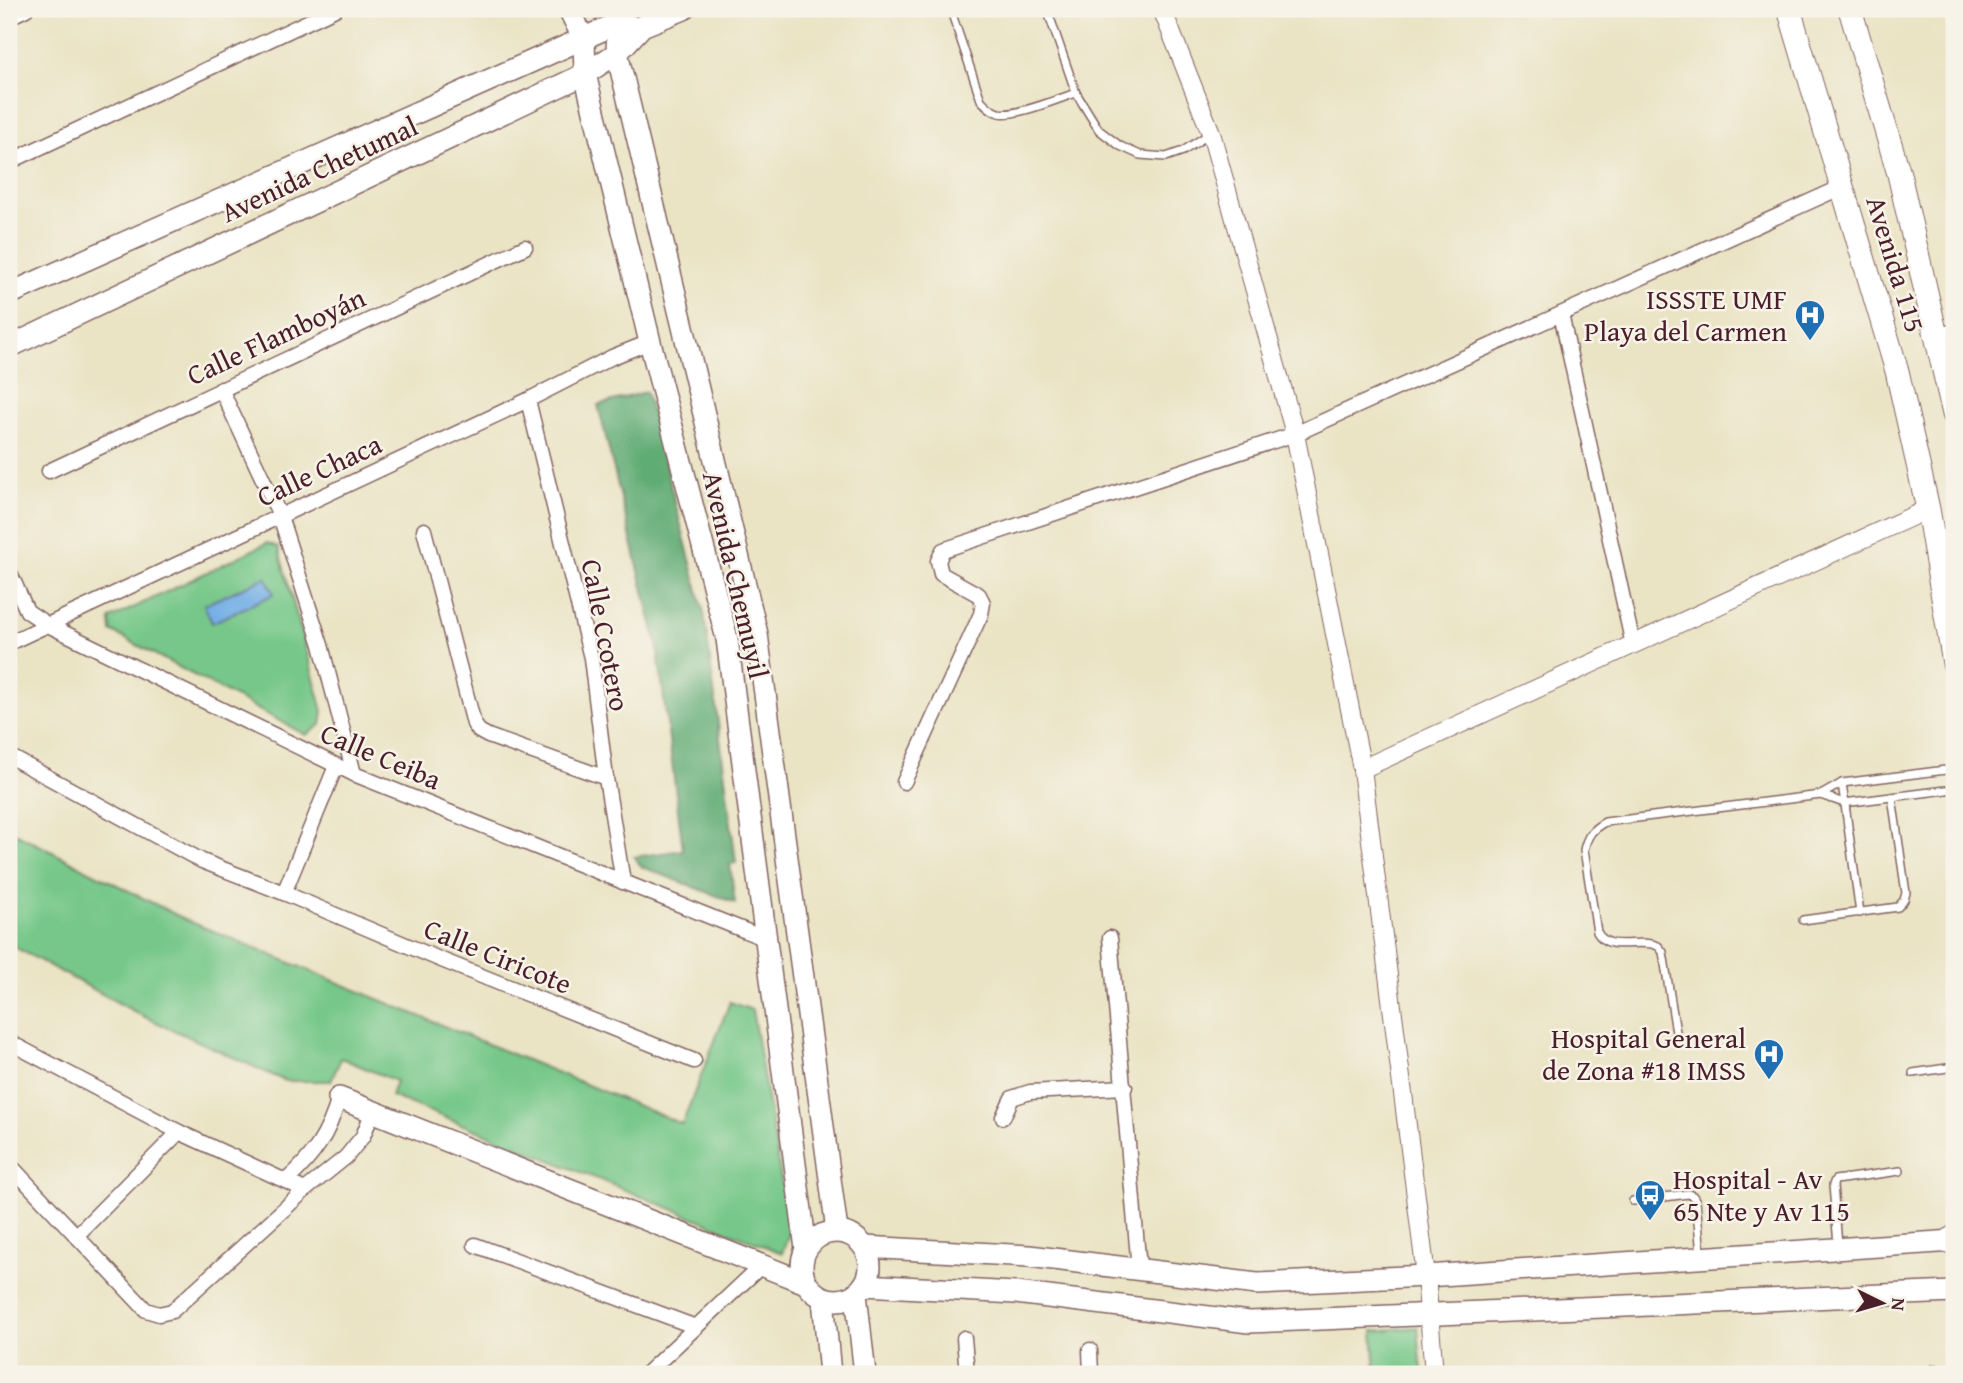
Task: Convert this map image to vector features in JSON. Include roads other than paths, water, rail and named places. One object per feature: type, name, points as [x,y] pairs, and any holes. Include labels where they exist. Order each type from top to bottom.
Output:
[{"type":"main road","name":"Avenida Chemuyil","points":[[569,9],[584,40],[585,74],[650,342],[727,639],[806,1249]]},
{"type":"main road","name":"Avenida Chetumal","points":[[9,347],[585,74],[617,52],[642,26],[684,9]]},
{"type":"main road","name":"Avenida 115","points":[[1789,9],[1897,371],[1927,509],[1954,663]]},
{"type":"main road","name":"Avenida 115","points":[[1850,9],[1945,333],[1953,402]]},
{"type":"main road","name":"Avenida Chemuyil","points":[[615,16],[617,52],[757,634],[837,1231]]},
{"type":"main road","name":"Avenida Chetumal","points":[[9,294],[584,40],[615,16],[642,26]]},
{"type":"main road","points":[[339,1098],[806,1283]]},
{"type":"main road","points":[[865,1374],[860,1290],[870,1266],[864,1247],[857,1239],[837,1231],[819,1236],[806,1249],[802,1260],[806,1283],[813,1292],[834,1300],[846,1299],[860,1290],[1016,1293],[1249,1322],[1954,1292]]},
{"type":"main road","points":[[864,1247],[1029,1256],[1257,1284],[1426,1276],[1952,1240]]},
{"type":"main road","points":[[823,1298],[830,1374]]},
{"type":"street","points":[[9,17],[26,9]]},
{"type":"street","points":[[9,162],[335,9]]},
{"type":"street","points":[[1163,9],[1211,133],[1295,434],[1362,769],[1426,1276],[1434,1374]]},
{"type":"street","points":[[904,782],[981,614],[983,603],[979,595],[941,574],[938,561],[943,550],[1295,434],[1842,187]]},
{"type":"street","name":"Calle Flamboyán","points":[[49,471],[525,247]]},
{"type":"street","points":[[1561,314],[1633,645]]},
{"type":"street","name":"Calle Chaca","points":[[9,643],[528,400],[612,357],[650,342]]},
{"type":"street","points":[[221,389],[280,516],[321,645],[355,774]]},
{"type":"street","name":"Calle Ccotero","points":[[528,400],[591,659],[623,882]]},
{"type":"street","points":[[1362,769],[1927,509]]},
{"type":"street","points":[[424,530],[474,724],[479,731],[606,778]]},
{"type":"street","name":"Calle Ceiba","points":[[9,571],[27,611],[48,625],[336,766],[766,939]]},
{"type":"street","points":[[727,639],[757,634]]},
{"type":"street","name":"Calle Ciricote","points":[[9,756],[202,861],[694,1061]]},
{"type":"street","points":[[284,893],[336,766]]},
{"type":"street","points":[[1110,938],[1139,1269]]},
{"type":"street","points":[[9,1042],[179,1132],[305,1190]]},
{"type":"street","points":[[1003,1117],[1012,1098],[1030,1092],[1125,1087]]},
{"type":"street","points":[[286,1181],[304,1166],[319,1147],[331,1127],[339,1098]]},
{"type":"street","points":[[9,1164],[146,1310],[159,1314],[172,1311],[305,1190],[346,1157],[363,1136],[373,1111]]},
{"type":"street","points":[[76,1236],[179,1132]]},
{"type":"street","points":[[475,1245],[696,1327]]},
{"type":"street","points":[[646,1374],[761,1266]]},
{"type":"street","points":[[964,1338],[967,1374]]},
{"type":"street","points":[[1090,1350],[1091,1374]]},
{"type":"lane","points":[[952,9],[981,100],[989,108],[999,113],[1013,113],[1076,93]]},
{"type":"lane","points":[[1047,9],[1076,93],[1099,130],[1120,146],[1140,155],[1166,157],[1183,151],[1211,133]]},
{"type":"lane","points":[[1676,1032],[1663,952],[1658,946],[1644,942],[1611,944],[1601,939],[1597,932],[1584,850],[1587,838],[1594,828],[1605,822],[1821,795],[1842,783],[1954,769]]},
{"type":"lane","points":[[1842,783],[1860,912]]},
{"type":"lane","points":[[1821,795],[1844,803],[1954,789]]},
{"type":"lane","points":[[1803,920],[1898,907],[1904,900],[1906,893],[1892,797]]},
{"type":"lane","points":[[1913,1073],[1954,1067]]},
{"type":"lane","points":[[1838,1249],[1833,1185],[1835,1180],[1900,1171]]},
{"type":"lane","points":[[1633,1201],[1688,1194],[1693,1196],[1696,1201],[1702,1258]]},
{"type":"water","points":[[266,577],[274,594],[212,623],[204,605]]},
{"type":"place","name":"ISSSTE UMF Playa del Carmen","points":[[1810,342]]},
{"type":"place","name":"Hospital General de Zona #18 IMSS","points":[[1769,1081]]},
{"type":"place","name":"Hospital - Av 65 Nte y Av 115","points":[[1650,1222]]}]
